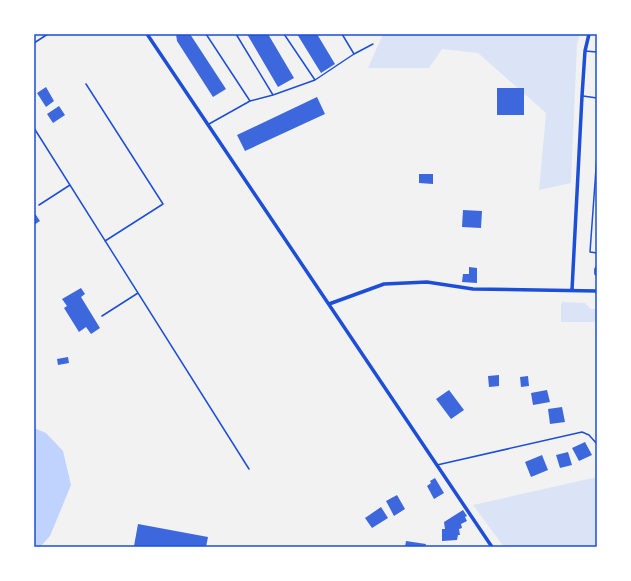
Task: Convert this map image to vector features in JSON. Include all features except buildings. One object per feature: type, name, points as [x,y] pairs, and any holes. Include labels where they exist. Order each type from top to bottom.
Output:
[{"type":"street","points":[[147,34],[492,547]]},
{"type":"street","points":[[572,290],[582,96],[589,34]]},
{"type":"street","points":[[329,304],[384,284],[427,282],[473,289],[597,291]]},
{"type":"lane","points":[[34,43],[48,34]]},
{"type":"lane","points":[[206,34],[250,101]]},
{"type":"lane","points":[[236,34],[273,95]]},
{"type":"lane","points":[[284,34],[314,80]]},
{"type":"lane","points":[[342,34],[354,54]]},
{"type":"lane","points":[[208,124],[250,101],[273,95],[314,80],[354,54],[373,44]]},
{"type":"lane","points":[[586,51],[597,52]]},
{"type":"lane","points":[[86,84],[163,204],[105,241]]},
{"type":"lane","points":[[582,96],[597,98]]},
{"type":"lane","points":[[34,128],[249,469]]},
{"type":"lane","points":[[597,155],[590,252],[597,253]]},
{"type":"lane","points":[[39,205],[70,185]]},
{"type":"lane","points":[[102,316],[138,293]]},
{"type":"lane","points":[[437,465],[582,432],[589,435],[597,444]]},
{"type":"shaded area","points":[[383,34],[580,34],[577,44],[571,183],[539,190],[546,113],[478,53],[442,49],[429,68],[368,68]]},
{"type":"shaded area","points":[[562,302],[585,303],[591,309],[597,309],[597,322],[561,322]]},
{"type":"shaded area","points":[[597,477],[597,547],[504,547],[473,505]]},
{"type":"water","points":[[34,428],[46,433],[63,451],[71,485],[50,536],[40,547],[34,547]]}]
